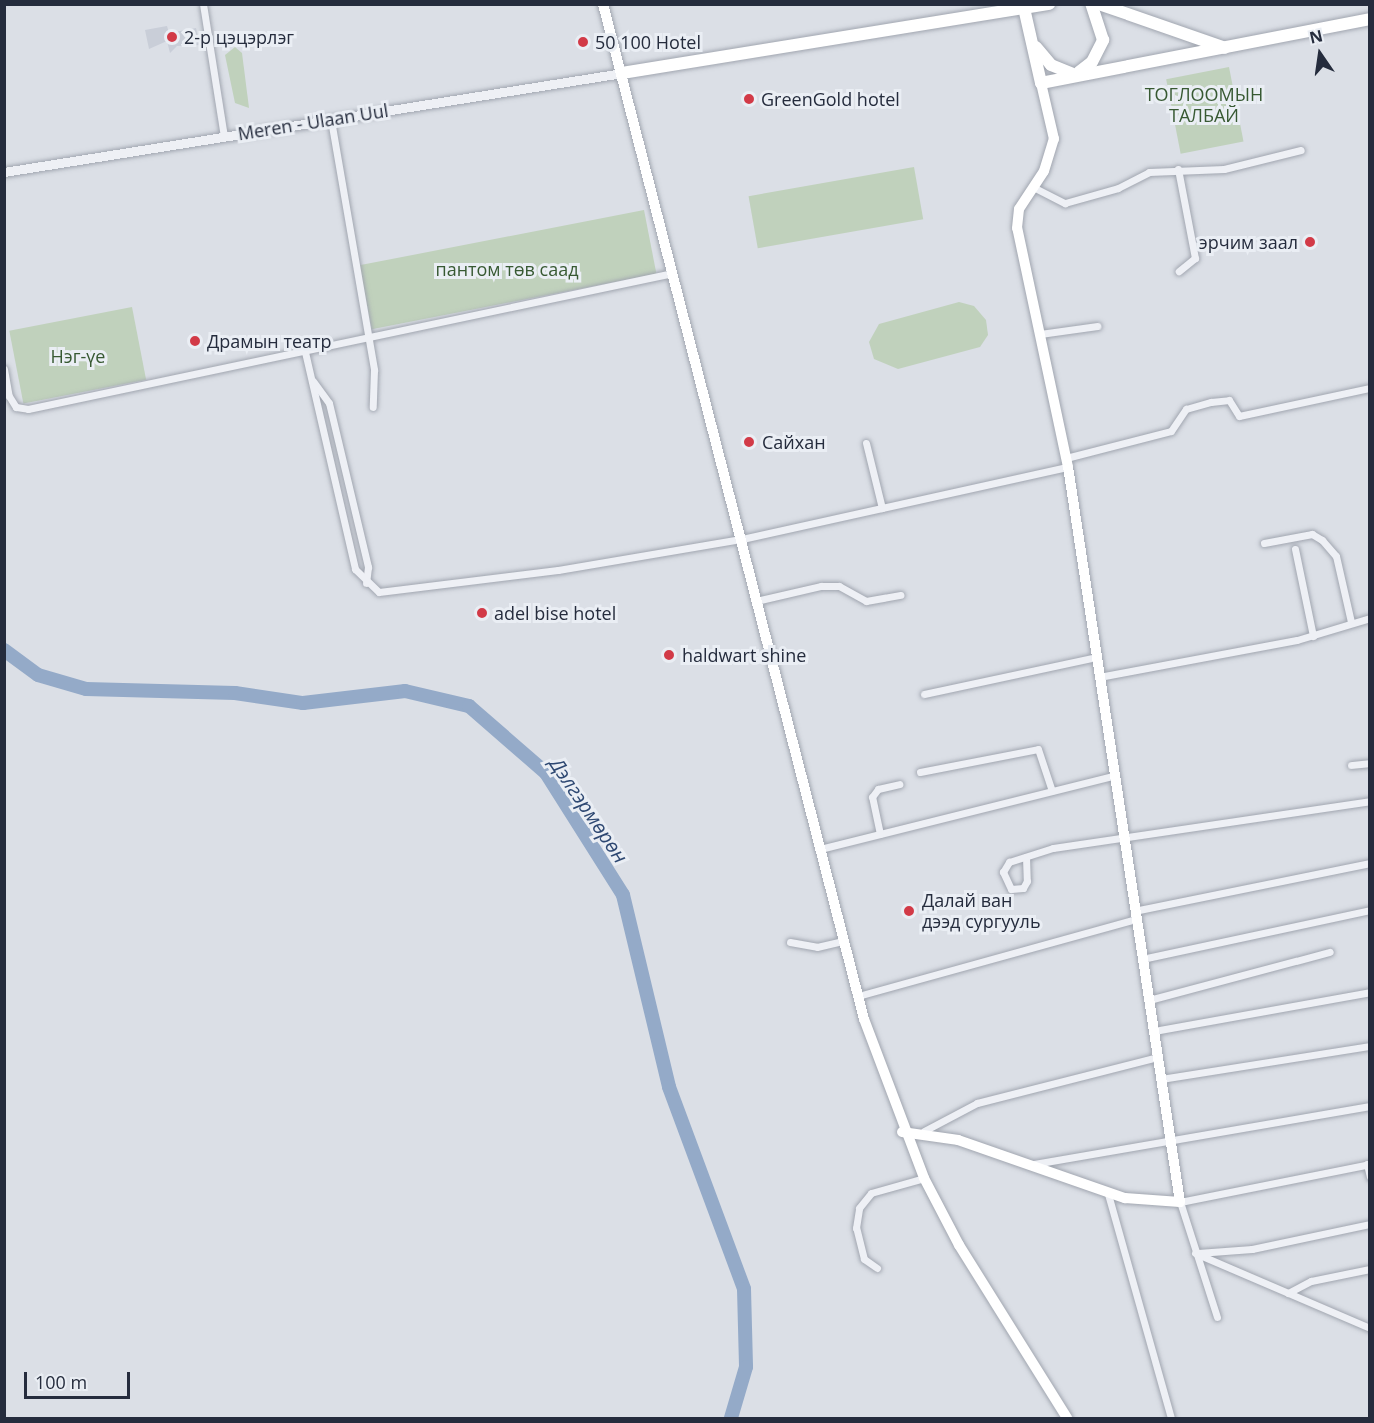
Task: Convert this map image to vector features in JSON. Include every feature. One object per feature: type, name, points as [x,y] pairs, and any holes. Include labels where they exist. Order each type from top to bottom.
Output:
[{"type":"highway","points":[[622,74],[1024,6],[1049,4]]},
{"type":"highway","points":[[1075,73],[1092,62],[1103,40],[1091,4]]},
{"type":"highway","points":[[1099,4],[1229,49]]},
{"type":"highway","points":[[1024,6],[1041,83],[1075,73],[1229,49],[1370,20]]},
{"type":"highway","points":[[1034,44],[1051,65],[1075,73]]},
{"type":"main road","points":[[603,4],[858,996],[902,1132],[958,1245],[1066,1419]]},
{"type":"main road","points":[[902,1132],[924,1131],[1108,1194],[1152,1203],[1180,1202],[1112,776],[1067,463],[1016,217],[1048,164],[1054,139],[1041,83]]},
{"type":"street","points":[[203,4],[224,136]]},
{"type":"street","name":"Meren - Ulaan Uul","points":[[4,172],[622,74]]},
{"type":"street","points":[[331,120],[369,339],[373,407]]},
{"type":"street","points":[[1033,187],[1065,203],[1118,188],[1149,172],[1178,169],[1224,169],[1301,150]]},
{"type":"street","points":[[1178,169],[1195,258],[1179,271]]},
{"type":"street","points":[[4,369],[9,396],[16,407],[28,409],[369,339],[673,273]]},
{"type":"street","points":[[1040,334],[1097,326]]},
{"type":"street","points":[[305,352],[355,569],[366,583],[379,592],[558,570],[742,539],[1067,463],[1171,431],[1190,407],[1227,399],[1239,416],[1370,388]]},
{"type":"street","points":[[313,381],[329,403],[368,567],[366,583]]},
{"type":"street","points":[[866,443],[882,508]]},
{"type":"street","points":[[1264,543],[1312,534],[1322,540],[1336,556],[1351,622]]},
{"type":"street","points":[[1295,549],[1313,636]]},
{"type":"street","points":[[756,601],[820,586],[839,586],[866,602],[900,595]]},
{"type":"street","points":[[1099,677],[1313,636],[1351,622],[1370,618]]},
{"type":"street","points":[[924,694],[1096,657]]},
{"type":"street","points":[[920,772],[1038,749],[1052,791]]},
{"type":"street","points":[[1351,765],[1370,762]]},
{"type":"street","points":[[820,849],[1112,776]]},
{"type":"street","points":[[880,834],[872,797],[878,789],[898,784]]},
{"type":"street","points":[[1026,857],[1027,881],[1023,888],[1011,889],[1004,881],[1005,867],[1026,857],[1087,840],[1124,841],[1370,801]]},
{"type":"street","points":[[858,996],[1135,915],[1370,863]]},
{"type":"street","points":[[1142,959],[1370,910]]},
{"type":"street","points":[[790,942],[817,947],[844,941]]},
{"type":"street","points":[[1149,999],[1330,952]]},
{"type":"street","points":[[1154,1031],[1370,992]]},
{"type":"street","points":[[1161,1079],[1370,1046]]},
{"type":"street","points":[[924,1131],[977,1103],[1158,1057]]},
{"type":"street","points":[[1025,1166],[1370,1106]]},
{"type":"street","points":[[1217,1317],[1180,1202],[1368,1164],[1370,1177]]},
{"type":"street","points":[[877,1268],[864,1259],[856,1228],[859,1208],[871,1193],[924,1178]]},
{"type":"street","points":[[1108,1194],[1171,1419]]},
{"type":"street","points":[[1195,1253],[1252,1249],[1370,1224]]},
{"type":"street","points":[[1195,1253],[1370,1328]]},
{"type":"street","points":[[1288,1293],[1311,1281],[1370,1269]]},
{"type":"shaded area","name":"2-р цэцэрлэг","points":[[167,26],[169,33],[196,28],[200,45],[177,46],[170,53],[167,41],[149,49],[145,30]]},
{"type":"green space","points":[[235,47],[242,53],[249,108],[235,103],[225,55]]},
{"type":"green space","name":"ТОГЛООМЫН ТАЛБАЙ","points":[[1229,67],[1244,142],[1181,154],[1166,79]]},
{"type":"green space","points":[[914,167],[923,219],[758,248],[749,196]]},
{"type":"green space","name":"пантом төв саад","points":[[644,210],[656,274],[372,329],[359,265]]},
{"type":"green space","points":[[959,302],[974,306],[986,320],[988,335],[980,347],[898,369],[874,359],[869,342],[879,324]]},
{"type":"green space","name":"Нэг-үе","points":[[132,307],[146,380],[23,403],[9,331]]},
{"type":"waterway","name":"Дэлгэрмөрөн","points":[[4,650],[38,675],[86,689],[235,693],[303,703],[405,691],[469,706],[546,773],[623,895],[669,1087],[744,1289],[746,1367],[731,1418]]},
{"type":"place","name":"2-р цэцэрлэг","points":[[172,37]]},
{"type":"place","name":"50 100 Hotel","points":[[583,42]]},
{"type":"place","name":"GreenGold hotel","points":[[749,99]]},
{"type":"place","name":"эрчим заал","points":[[1310,242]]},
{"type":"place","name":"Драмын театр","points":[[195,341]]},
{"type":"place","name":"Сайхан","points":[[749,442]]},
{"type":"place","name":"adel bise hotel","points":[[482,613]]},
{"type":"place","name":"haldwart shine","points":[[669,655]]},
{"type":"place","name":"Далай ван дээд сургууль","points":[[909,911]]}]
